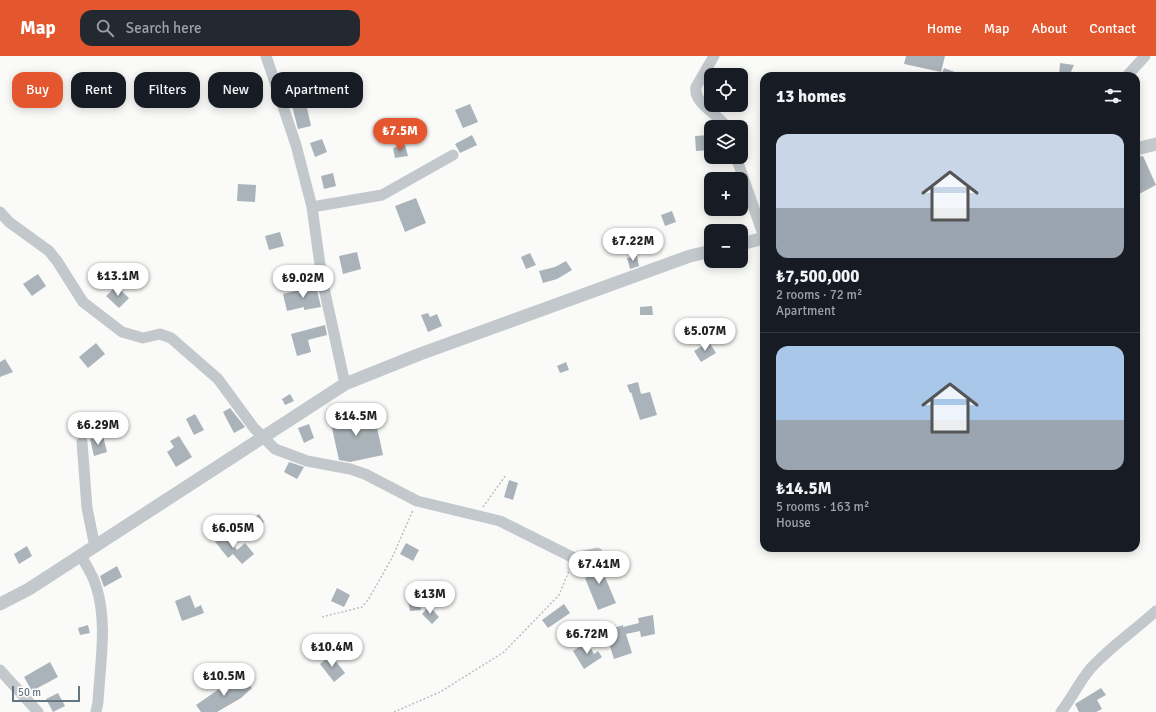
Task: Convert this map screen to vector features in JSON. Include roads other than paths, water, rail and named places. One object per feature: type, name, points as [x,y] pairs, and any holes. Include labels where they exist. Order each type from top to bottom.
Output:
[{"type":"street","points":[[266,56],[296,145],[312,207],[322,279],[345,384]]},
{"type":"street","points":[[714,56],[696,87],[695,92],[698,98],[719,120]]},
{"type":"street","points":[[1131,72],[1145,56]]},
{"type":"street","points":[[1140,148],[1156,144]]},
{"type":"street","points":[[312,207],[382,195],[453,155]]},
{"type":"street","points":[[738,164],[760,226]]},
{"type":"street","points":[[0,212],[8,222],[49,251],[83,302],[122,332],[143,338],[160,334],[171,338],[218,380],[254,428],[275,449],[307,461],[350,469],[365,474],[417,501],[500,521],[574,558],[597,553]]},
{"type":"street","points":[[748,242],[760,239]]},
{"type":"street","points":[[0,604],[81,556],[345,384],[420,354],[690,256],[704,253]]},
{"type":"street","points":[[82,442],[87,508],[95,547]]},
{"type":"street","points":[[81,556],[96,584],[100,601],[102,629],[98,702],[96,712]]},
{"type":"street","points":[[1061,712],[1091,668],[1113,646],[1156,611]]},
{"type":"street","points":[[0,670],[38,712]]}]
